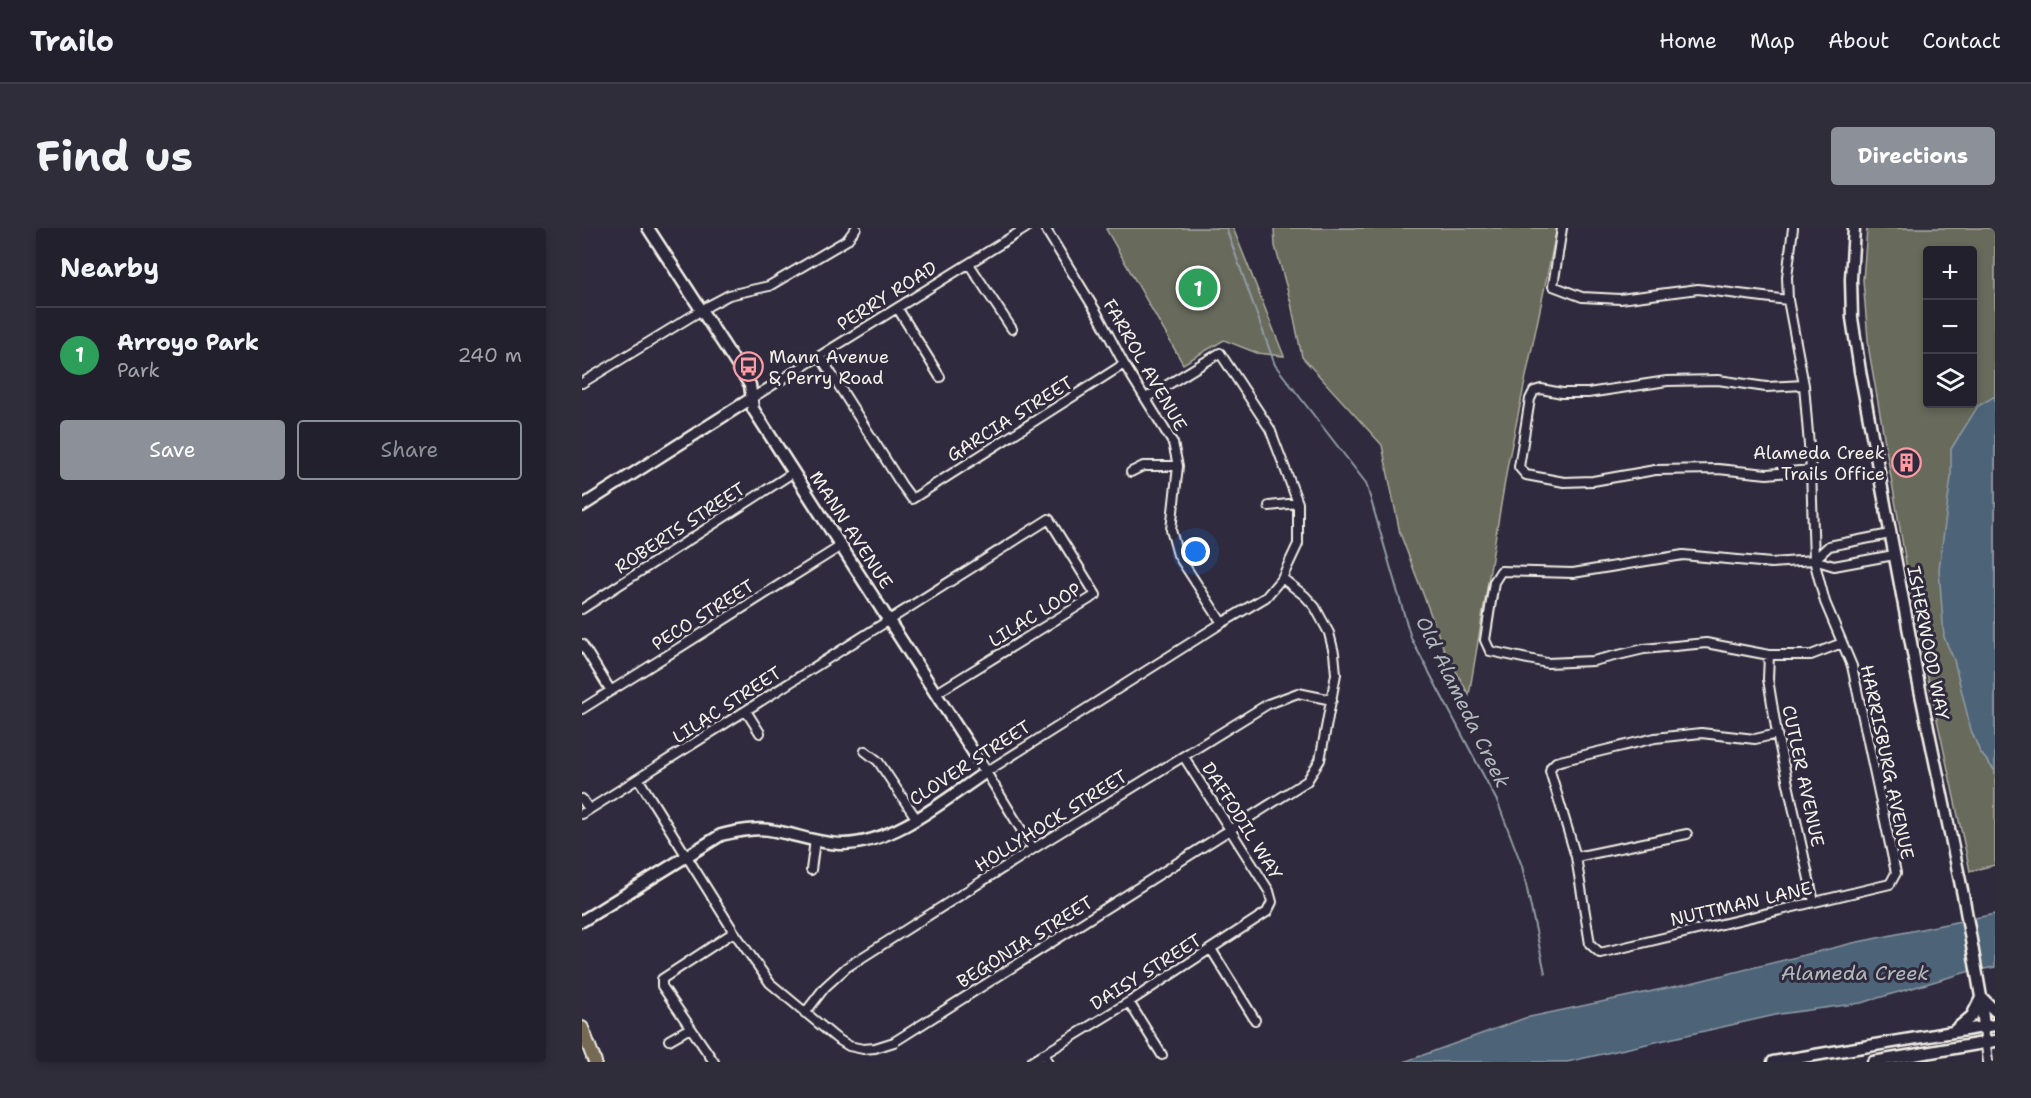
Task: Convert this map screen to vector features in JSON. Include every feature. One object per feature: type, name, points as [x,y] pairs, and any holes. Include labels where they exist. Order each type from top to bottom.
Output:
[{"type":"main road","points":[[582,1028],[595,1062]]},
{"type":"street","name":"MANN AVENUE","points":[[648,228],[750,385],[753,409],[1033,849]]},
{"type":"street","points":[[582,383],[729,295],[769,286],[847,240],[856,228]]},
{"type":"street","name":"PERRY ROAD","points":[[582,506],[1026,228]]},
{"type":"street","name":"FARROL AVENUE","points":[[1045,228],[1173,443],[1178,466],[1172,530],[1178,555],[1222,623]]},
{"type":"street","points":[[1562,228],[1553,286],[1582,297],[1620,299],[1698,289],[1788,300]]},
{"type":"street","name":"HARRISBURG AVENUE","points":[[1793,228],[1787,277],[1788,300],[1804,385],[1811,470],[1814,560],[1825,602],[1852,666],[1875,767],[1896,873],[1894,878]]},
{"type":"street","name":"ISHERWOOD WAY","points":[[1854,228],[1851,279],[1852,318],[1918,680],[1965,905],[1981,996],[1984,1028],[1990,1042],[1988,1062]]},
{"type":"street","points":[[969,264],[1012,329]]},
{"type":"street","points":[[898,309],[940,377]]},
{"type":"street","name":"CLOVER STREET","points":[[582,921],[721,835],[741,830],[773,830],[844,844],[867,841],[889,833],[1266,597],[1282,578],[1298,544],[1299,503],[1270,429],[1220,353],[1146,398]]},
{"type":"street","name":"GARCIA STREET","points":[[820,356],[912,498],[1124,364]]},
{"type":"street","points":[[1804,385],[1766,387],[1718,380],[1667,381],[1588,393],[1562,393],[1541,389],[1534,391],[1530,399],[1519,467],[1526,475],[1564,482],[1593,482],[1655,470],[1718,469],[1767,474],[1811,470]]},
{"type":"street","points":[[1131,472],[1143,466],[1178,466]]},
{"type":"street","name":"ROBERTS STREET","points":[[582,609],[794,472]]},
{"type":"street","points":[[1269,506],[1299,503]]},
{"type":"street","name":"LILAC LOOP","points":[[888,620],[1049,519],[1096,595],[936,694]]},
{"type":"street","points":[[1814,560],[1829,546],[1890,534]]},
{"type":"street","name":"PECO STREET","points":[[582,709],[840,546]]},
{"type":"street","points":[[1842,643],[1811,655],[1769,655],[1706,643],[1644,649],[1593,661],[1547,663],[1490,651],[1485,640],[1494,582],[1501,571],[1573,573],[1683,555],[1771,563],[1814,560],[1834,566],[1894,555]]},
{"type":"street","name":"BEGONIA STREET","points":[[639,780],[734,932],[770,983],[836,1038],[849,1046],[863,1049],[875,1048],[894,1042],[1307,781],[1320,760],[1336,674],[1334,653],[1329,633],[1315,607],[1282,578]]},
{"type":"street","name":"LILAC STREET","points":[[586,812],[888,620]]},
{"type":"street","points":[[582,644],[611,691]]},
{"type":"street","name":"CUTLER AVENUE","points":[[1769,655],[1768,680],[1777,734],[1814,902]]},
{"type":"street","name":"HOLLYHOCK STREET","points":[[805,1013],[825,987],[846,967],[1268,704],[1298,693],[1332,700]]},
{"type":"street","points":[[746,711],[760,733]]},
{"type":"street","points":[[1687,834],[1576,857],[1550,771],[1551,767],[1556,762],[1655,738],[1701,733],[1755,739],[1777,734]]},
{"type":"street","points":[[865,751],[878,761],[916,818]]},
{"type":"street","name":"DAFFODIL WAY","points":[[1184,756],[1269,891],[1272,902]]},
{"type":"street","points":[[582,799],[586,812]]},
{"type":"street","points":[[811,870],[815,840]]},
{"type":"street","name":"NUTTMAN LANE","points":[[1576,857],[1590,944],[1600,953],[1890,884],[1894,878]]},
{"type":"street","name":"DAISY STREET","points":[[1031,1062],[1130,1002],[1267,912],[1272,902]]},
{"type":"street","points":[[714,1062],[662,986],[662,979],[734,932]]},
{"type":"street","points":[[1211,949],[1255,1020]]},
{"type":"street","points":[[1952,1033],[1972,1016],[1981,996],[1995,1011]]},
{"type":"street","points":[[1130,1002],[1162,1054]]},
{"type":"street","points":[[1773,1062],[1995,1025]]},
{"type":"street","points":[[669,1040],[690,1028]]},
{"type":"street","points":[[1873,1062],[1990,1042]]},
{"type":"street","points":[[1043,1054],[1048,1062]]},
{"type":"green space","points":[[1233,228],[1284,356],[1257,353],[1224,340],[1183,364],[1106,229]]},
{"type":"green space","points":[[1274,228],[1557,228],[1508,463],[1469,695],[1443,647],[1400,533],[1382,445],[1302,357],[1291,303],[1275,246]]},
{"type":"green space","points":[[1867,228],[1995,228],[1995,865],[1970,871],[1918,632],[1869,351],[1863,280]]},
{"type":"water","points":[[1995,396],[1995,771],[1980,752],[1971,730],[1954,660],[1944,637],[1939,569],[1951,477],[1951,449],[1978,406]]},
{"type":"water","name":"Alameda Creek","points":[[1995,914],[1995,967],[1967,972],[1861,1003],[1780,1014],[1567,1062],[1404,1062],[1525,1018],[1691,983],[1853,943]]},
{"type":"waterway","name":"Old Alameda Creek","points":[[1226,228],[1275,365],[1366,483],[1411,638],[1498,803],[1522,866],[1545,973]]},
{"type":"place","name":"Arroyo Park","points":[[1198,288]]},
{"type":"place","name":"Mann Avenue & Perry Road","points":[[748,367]]},
{"type":"place","name":"Alameda Creek Trails Office","points":[[1906,463]]}]
